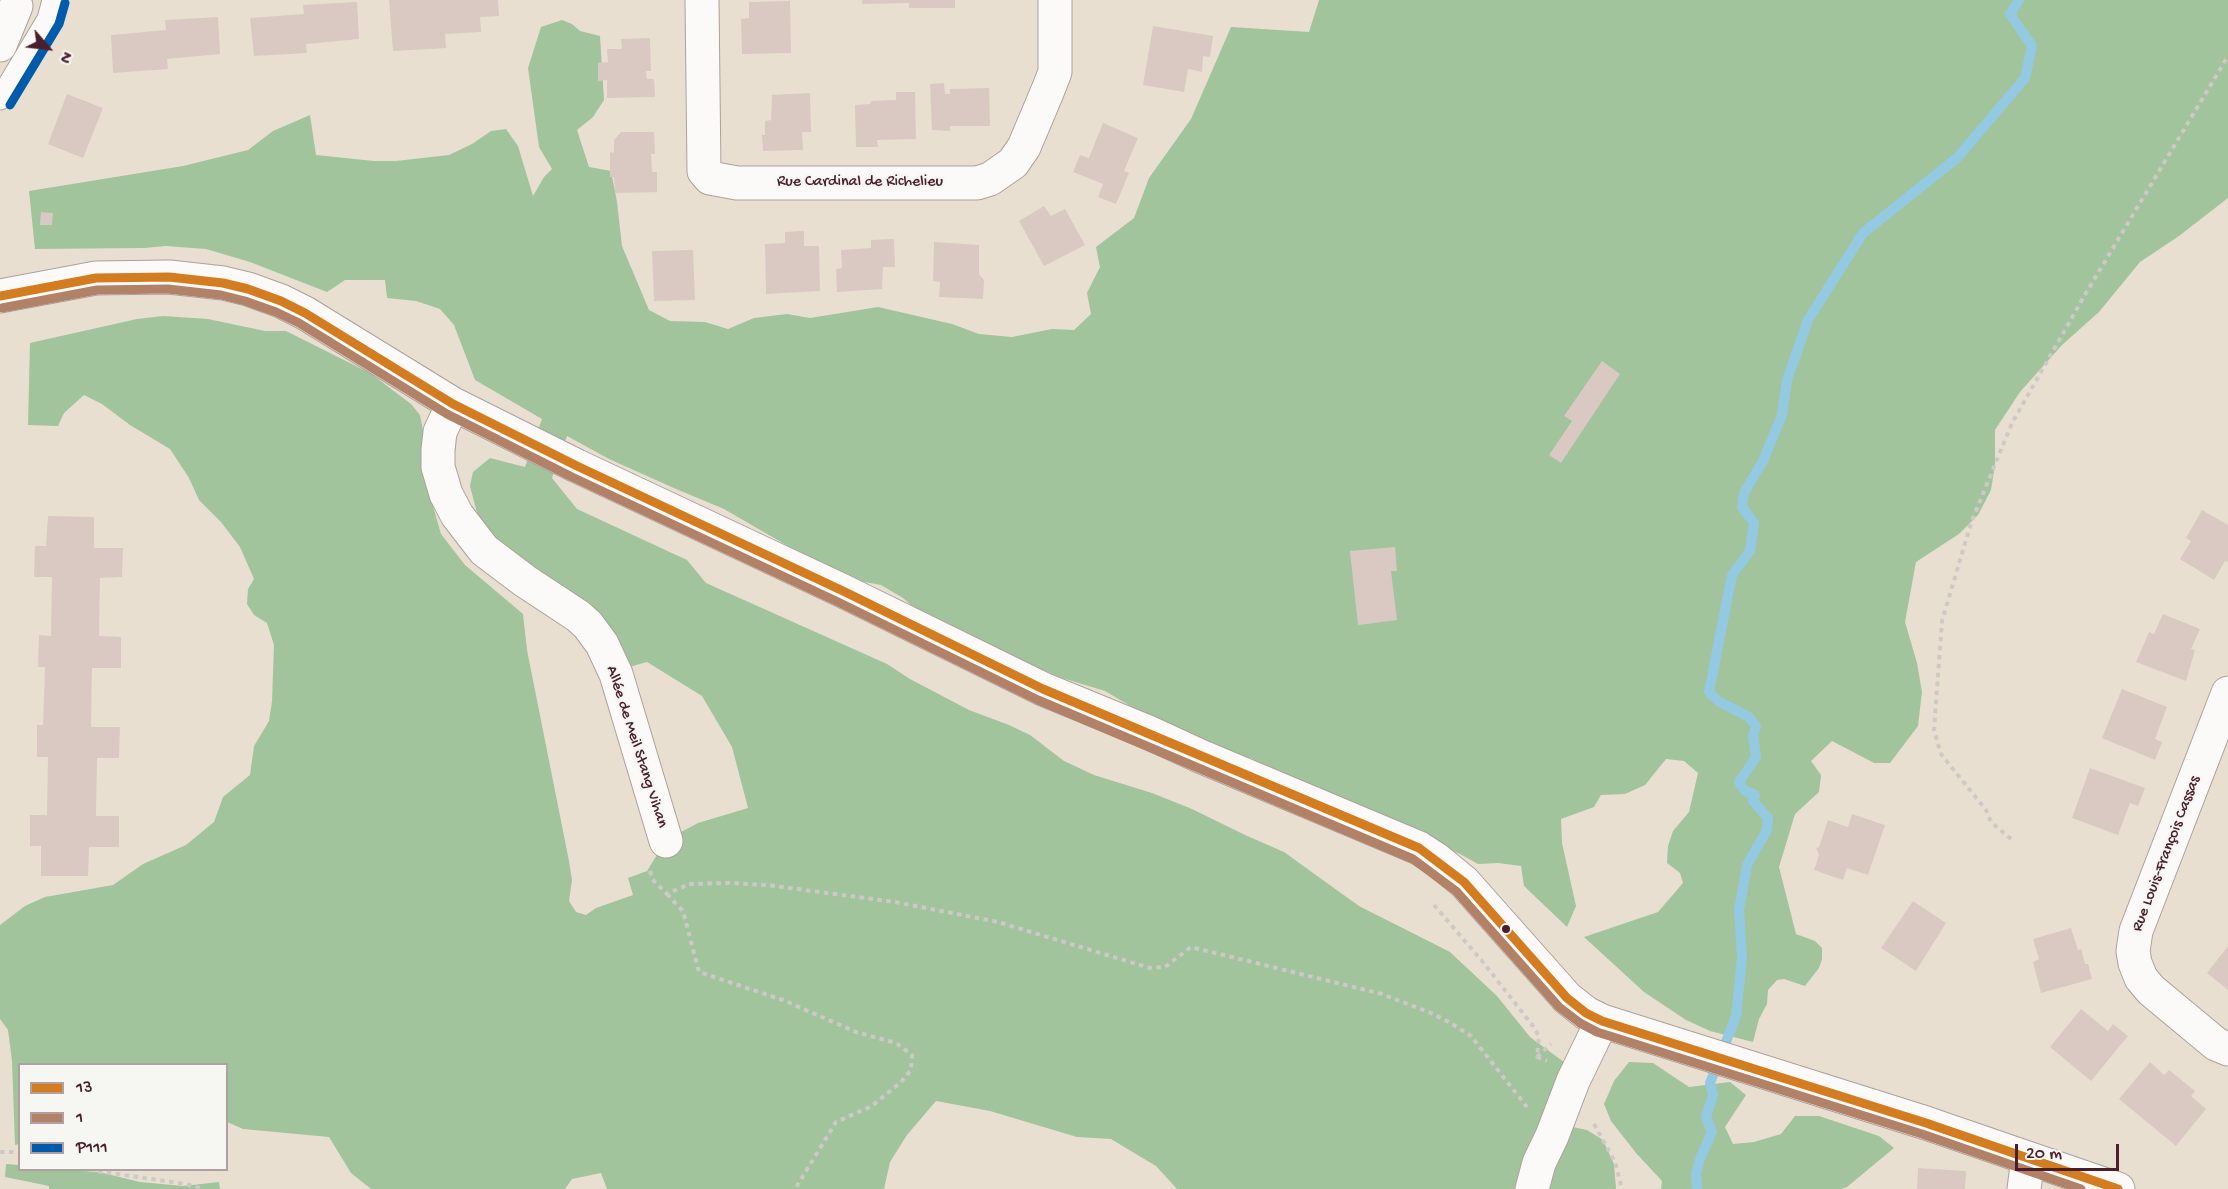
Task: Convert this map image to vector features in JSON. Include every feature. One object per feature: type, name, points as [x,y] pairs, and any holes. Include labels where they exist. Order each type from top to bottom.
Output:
[{"type":"street","name":"Rue Cardinal de Richelieu","points":[[702,0],[704,171],[710,178],[737,183],[977,183],[990,179],[1013,163],[1024,147],[1048,90],[1054,72],[1054,0]]},
{"type":"street","points":[[0,45],[17,4]]},
{"type":"street","points":[[0,296],[96,278],[169,277],[223,283],[248,289],[305,313],[453,404],[577,466],[843,591],[1043,689],[1419,848],[1464,882],[1567,998],[1586,1013],[1602,1021],[1718,1058],[2026,1173],[2118,1189]]},
{"type":"street","name":"Allée de Meil Stang Vihan","points":[[453,404],[440,432],[438,450],[438,467],[446,494],[457,516],[484,550],[525,581],[578,616],[602,644],[616,674],[666,841]]},
{"type":"street","name":"Rue Louis-François Cassas","points":[[2228,693],[2136,931],[2133,951],[2141,978],[2151,990],[2216,1044],[2228,1048]]},
{"type":"street","points":[[1532,1189],[1539,1163],[1577,1072],[1602,1021]]},
{"type":"lane","points":[[0,99],[48,19],[53,0]]},
{"type":"path","points":[[2011,839],[1991,822],[1986,810],[1941,754],[1934,730],[1942,621],[1971,524],[2012,423],[2092,283],[2228,56]]},
{"type":"path","points":[[666,841],[646,852],[652,879],[683,911],[699,972],[783,1000],[856,1032],[896,1043],[912,1055],[911,1070],[901,1082],[872,1106],[836,1122],[795,1189]]},
{"type":"path","points":[[668,894],[689,884],[748,884],[895,902],[998,922],[1150,968],[1165,967],[1191,947],[1382,994],[1431,1012],[1471,1036],[1527,1107],[1532,1097]]},
{"type":"path","points":[[1594,1123],[1615,1162],[1622,1189]]},
{"type":"path","points":[[0,1152],[18,1152]]},
{"type":"path","points":[[96,1171],[186,1184],[204,1189]]},
{"type":"green space","points":[[1319,0],[2228,0],[2228,198],[2179,236],[2140,262],[2099,312],[2062,345],[2020,392],[1995,430],[1995,464],[1991,490],[1978,515],[1959,534],[1916,562],[1905,622],[1917,663],[1922,692],[1918,726],[1890,763],[1874,763],[1832,741],[1811,761],[1821,775],[1819,792],[1795,814],[1779,867],[1796,934],[1815,941],[1822,948],[1822,959],[1819,968],[1805,986],[1784,979],[1777,980],[1768,990],[1767,1004],[1759,1019],[1753,1042],[1710,1031],[1686,1020],[1644,992],[1584,937],[1658,912],[1683,883],[1680,873],[1667,863],[1668,846],[1673,831],[1689,812],[1698,773],[1684,761],[1666,759],[1645,785],[1625,794],[1601,795],[1594,807],[1561,819],[1562,843],[1576,906],[1567,927],[1524,886],[1521,866],[1498,863],[1478,864],[1460,854],[1327,798],[1251,758],[1211,754],[1105,691],[1062,678],[933,624],[903,598],[881,585],[843,578],[724,509],[609,459],[567,436],[552,478],[577,509],[687,560],[706,583],[887,664],[910,679],[969,710],[1030,735],[1064,761],[1094,775],[1152,793],[1192,809],[1284,852],[1359,906],[1450,952],[1497,996],[1530,1037],[1572,1068],[1558,1124],[1587,1130],[1603,1140],[1614,1164],[1616,1189],[1177,1189],[1156,1166],[1111,1139],[1077,1137],[990,1111],[936,1101],[907,1135],[890,1162],[884,1189],[607,1189],[601,1173],[572,1179],[565,1189],[371,1189],[351,1173],[329,1137],[243,1129],[228,1122],[228,1063],[18,1063],[18,1144],[15,1145],[12,1061],[8,1030],[0,1019],[0,925],[25,906],[45,897],[113,885],[143,864],[186,845],[214,822],[223,797],[250,775],[254,746],[269,721],[274,645],[267,623],[254,615],[247,604],[248,589],[254,579],[240,547],[221,522],[199,500],[189,478],[170,449],[130,425],[102,404],[84,395],[64,413],[58,426],[28,425],[30,343],[137,319],[163,316],[208,319],[265,331],[286,331],[370,373],[411,404],[420,415],[427,450],[430,496],[441,534],[465,565],[523,614],[527,650],[569,861],[572,880],[569,901],[576,912],[586,915],[596,908],[633,895],[628,878],[647,871],[666,840],[698,823],[748,808],[732,747],[702,696],[647,662],[629,667],[496,544],[477,513],[470,486],[473,472],[490,458],[525,467],[542,419],[475,380],[454,325],[440,309],[416,301],[387,298],[385,280],[345,280],[327,292],[250,262],[206,249],[166,246],[35,249],[29,191],[183,166],[248,150],[273,131],[310,115],[316,155],[374,161],[449,155],[472,144],[491,131],[506,129],[518,146],[533,196],[544,177],[552,169],[539,147],[528,68],[541,27],[562,20],[572,24],[580,31],[600,36],[604,100],[593,117],[577,130],[589,167],[611,171],[622,246],[649,310],[670,321],[705,322],[728,329],[754,318],[787,314],[810,318],[878,307],[952,324],[979,334],[1012,337],[1052,329],[1074,330],[1091,314],[1087,293],[1100,267],[1096,247],[1134,218],[1149,178],[1191,119],[1231,27],[1309,32]]},
{"type":"green space","points":[[1629,1062],[1653,1063],[1689,1087],[1730,1082],[1746,1095],[1725,1127],[1733,1144],[1754,1142],[1781,1134],[1795,1116],[1819,1116],[1879,1136],[1894,1148],[1847,1187],[1841,1189],[1661,1189],[1662,1181],[1611,1121],[1604,1104],[1614,1081]]},
{"type":"green space","points":[[6,1164],[18,1165],[18,1171],[99,1172],[140,1182],[183,1186],[219,1182],[220,1189],[49,1189],[49,1186],[5,1177]]},
{"type":"building","points":[[389,0],[498,0],[499,16],[480,17],[481,32],[445,34],[446,48],[393,51]]},
{"type":"building","points":[[862,0],[955,0],[955,8],[909,8],[909,3],[862,4]]},
{"type":"building","points":[[790,1],[791,53],[742,54],[741,19],[749,18],[749,2]]},
{"type":"building","points":[[357,2],[359,39],[306,44],[307,53],[254,56],[250,18],[304,14],[303,5]]},
{"type":"building","points":[[218,17],[220,54],[167,59],[168,69],[113,73],[111,35],[166,30],[165,20]]},
{"type":"building","points":[[1153,26],[1213,36],[1210,57],[1203,56],[1202,72],[1188,69],[1184,92],[1143,85]]},
{"type":"building","points":[[650,38],[651,71],[646,71],[647,79],[654,79],[655,97],[607,98],[607,80],[598,81],[598,63],[608,62],[607,49],[622,49],[621,39]]},
{"type":"building","points":[[944,83],[945,94],[950,94],[950,89],[989,88],[990,126],[950,126],[950,131],[932,130],[930,84]]},
{"type":"building","points":[[896,92],[915,92],[916,139],[877,140],[878,147],[856,147],[855,105],[870,104],[871,101],[896,100]]},
{"type":"building","points":[[810,93],[811,132],[802,132],[803,150],[763,151],[762,135],[765,135],[765,121],[771,120],[772,95]]},
{"type":"building","points":[[67,94],[103,108],[83,158],[48,144]]},
{"type":"building","points":[[1103,123],[1138,138],[1124,171],[1129,173],[1116,204],[1098,197],[1103,184],[1073,172],[1080,155],[1089,158]]},
{"type":"building","points":[[621,132],[654,132],[655,154],[651,154],[652,172],[657,172],[657,192],[615,193],[614,177],[610,177],[610,152],[614,153],[614,140]]},
{"type":"building","points":[[1044,206],[1051,216],[1065,209],[1085,245],[1044,266],[1019,221]]},
{"type":"building","points":[[41,212],[53,213],[52,225],[40,225]]},
{"type":"building","points":[[804,231],[804,246],[819,246],[820,291],[766,294],[765,244],[785,243],[785,232]]},
{"type":"building","points":[[894,239],[895,267],[883,267],[882,289],[837,292],[836,269],[842,268],[841,250],[871,248],[871,240]]},
{"type":"building","points":[[934,242],[979,245],[979,274],[984,280],[983,299],[939,297],[940,282],[933,281]]},
{"type":"building","points":[[693,250],[695,300],[654,301],[652,251]]},
{"type":"building","points":[[1602,361],[1620,374],[1561,463],[1549,455],[1572,421],[1564,416]]},
{"type":"building","points":[[2202,510],[2228,525],[2228,562],[2225,561],[2214,580],[2180,559],[2191,541],[2186,538]]},
{"type":"building","points":[[48,516],[94,517],[94,548],[123,548],[122,577],[100,578],[99,636],[121,637],[121,668],[92,668],[91,727],[120,727],[119,758],[97,758],[96,816],[119,816],[119,847],[89,847],[88,876],[41,876],[41,846],[30,846],[30,815],[47,815],[48,757],[37,757],[37,725],[43,725],[45,667],[38,667],[39,635],[51,636],[52,577],[34,577],[35,546],[46,546]]},
{"type":"building","points":[[1395,547],[1397,571],[1391,571],[1397,620],[1358,625],[1350,551]]},
{"type":"building","points":[[2163,614],[2200,629],[2191,649],[2195,650],[2186,681],[2136,662],[2149,632],[2154,634]]},
{"type":"building","points":[[2122,689],[2167,707],[2155,739],[2162,742],[2155,760],[2102,738]]},
{"type":"building","points":[[2090,768],[2145,788],[2138,806],[2130,803],[2118,835],[2072,818]]},
{"type":"building","points":[[1852,814],[1885,825],[1868,875],[1847,868],[1843,880],[1814,870],[1819,855],[1816,848],[1819,847],[1828,820],[1848,827]]},
{"type":"building","points":[[1913,901],[1946,923],[1916,971],[1881,948]]},
{"type":"building","points":[[2071,928],[2078,950],[2081,949],[2085,964],[2088,964],[2092,979],[2041,993],[2033,962],[2039,959],[2033,939]]},
{"type":"building","points":[[2228,946],[2228,990],[2207,973]]},
{"type":"building","points":[[2081,1009],[2108,1031],[2113,1024],[2128,1036],[2091,1081],[2050,1047]]},
{"type":"building","points":[[2150,1062],[2164,1075],[2169,1070],[2195,1091],[2191,1096],[2206,1109],[2176,1146],[2119,1099]]},
{"type":"building","points":[[1918,1168],[1966,1171],[1965,1189],[1917,1189]]},
{"type":"waterway","points":[[1697,1189],[1696,1174],[1712,1132],[1706,1117],[1713,1095],[1710,1083],[1736,1016],[1742,958],[1739,910],[1747,865],[1767,830],[1768,818],[1753,801],[1755,795],[1745,791],[1739,782],[1756,757],[1753,736],[1756,726],[1749,717],[1718,701],[1709,692],[1732,575],[1750,551],[1754,523],[1742,507],[1744,493],[1763,461],[1782,415],[1787,380],[1808,320],[1863,233],[1957,158],[2025,78],[2032,46],[2010,14],[2019,0]]},
{"type":"transit line","name":"P111","points":[[10,105],[59,24],[65,3]]},
{"type":"transit line","name":"13","points":[[0,296],[96,278],[169,277],[223,283],[281,301],[305,313],[453,404],[577,466],[843,591],[1043,689],[1419,848],[1464,882],[1567,998],[1586,1013],[1602,1021],[1926,1123],[2118,1189]]},
{"type":"transit line","name":"1","points":[[2,308],[97,290],[168,289],[221,295],[276,312],[299,323],[447,414],[572,477],[838,602],[1038,700],[1413,859],[1456,891],[1559,1007],[1580,1023],[1597,1032],[1922,1134],[2081,1189]]}]
